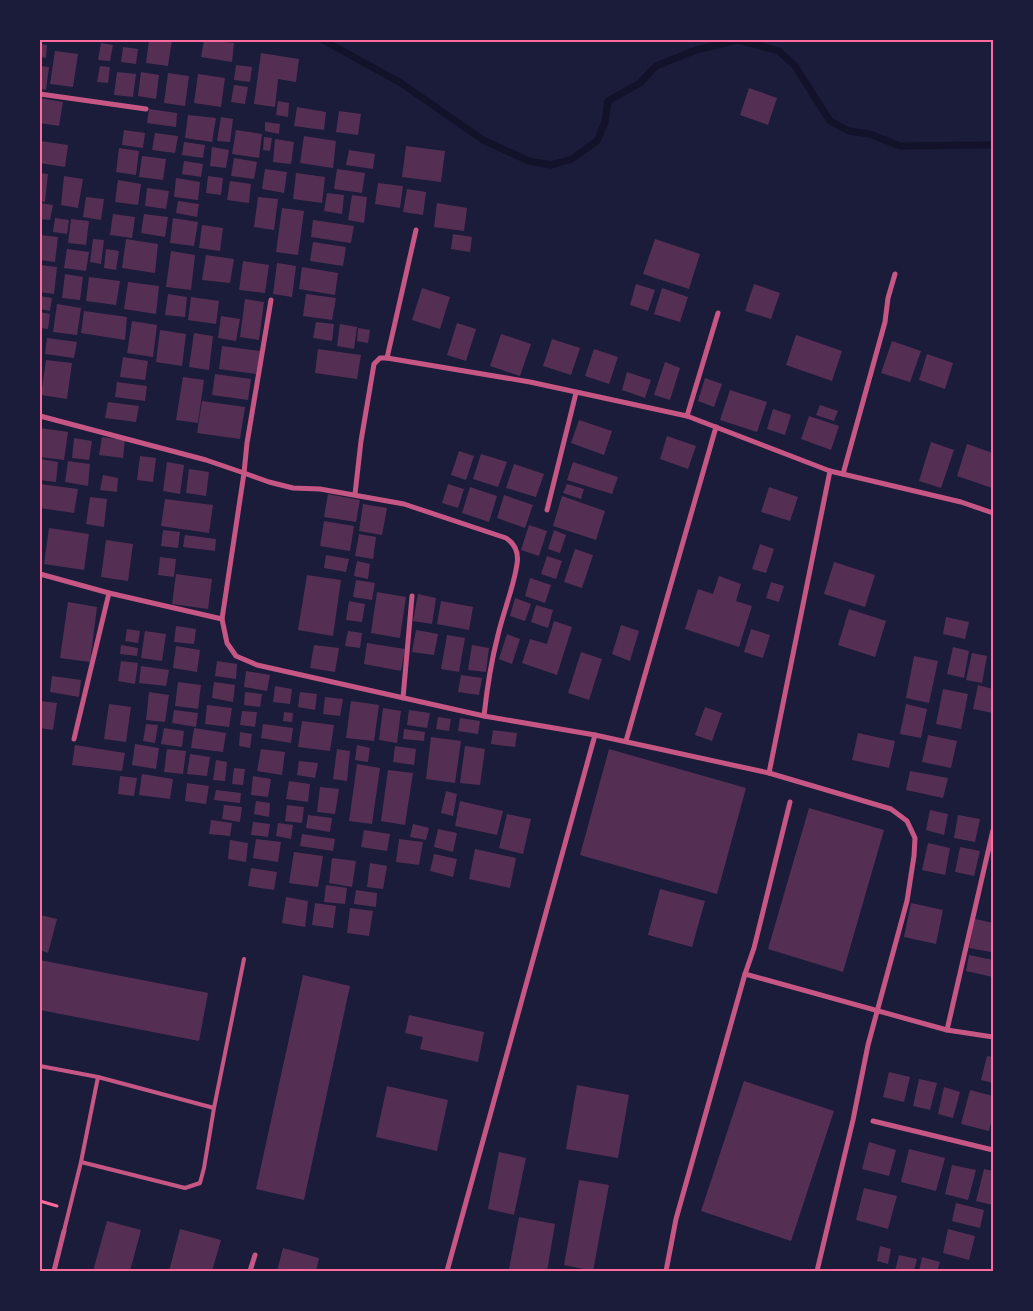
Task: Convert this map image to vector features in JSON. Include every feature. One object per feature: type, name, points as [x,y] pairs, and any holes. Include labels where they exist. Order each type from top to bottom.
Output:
[{"type":"street","points":[[40,94],[146,109]]},
{"type":"street","points":[[387,358],[416,230]]},
{"type":"street","points":[[843,474],[885,322],[888,298],[895,274]]},
{"type":"street","points":[[271,300],[247,443],[222,619],[227,643],[236,656],[257,665],[484,716],[596,735],[769,773],[891,809],[907,821],[915,838],[907,902],[868,1045],[853,1120],[817,1271]]},
{"type":"street","points":[[687,416],[718,313]]},
{"type":"street","points":[[355,494],[361,441],[374,364],[380,358],[387,358],[530,382],[687,416],[830,471],[961,502],[993,513]]},
{"type":"street","points":[[547,510],[576,393]]},
{"type":"street","points":[[40,416],[206,460],[269,482],[293,488],[320,489],[355,494],[404,504],[506,538],[513,543],[516,550],[517,564],[489,676],[484,716]]},
{"type":"street","points":[[626,741],[716,427]]},
{"type":"street","points":[[769,773],[830,471]]},
{"type":"street","points":[[40,574],[109,593],[222,619]]},
{"type":"street","points":[[74,738],[109,593]]},
{"type":"street","points":[[403,698],[412,596]]},
{"type":"street","points":[[447,1271],[596,735]]},
{"type":"street","points":[[666,1271],[676,1219],[754,948],[790,802]]},
{"type":"street","points":[[947,1030],[993,830]]},
{"type":"street","points":[[745,974],[947,1030],[993,1037]]},
{"type":"street","points":[[874,1121],[993,1150]]},
{"type":"street","points":[[54,1271],[64,1231]]},
{"type":"street","points":[[250,1271],[255,1255]]},
{"type":"lane","points":[[81,1162],[185,1188],[200,1183],[244,959]]},
{"type":"lane","points":[[40,1066],[98,1077],[214,1108]]},
{"type":"lane","points":[[64,1231],[81,1162],[98,1077]]},
{"type":"building","points":[[149,40],[172,40],[168,66],[146,63]]},
{"type":"building","points":[[204,40],[234,43],[232,62],[201,57]]},
{"type":"building","points":[[101,43],[113,45],[110,61],[98,60]]},
{"type":"building","points":[[40,44],[47,45],[46,58],[40,57]]},
{"type":"building","points":[[123,47],[138,49],[136,64],[121,62]]},
{"type":"building","points":[[55,51],[78,54],[73,87],[50,84]]},
{"type":"building","points":[[261,53],[299,59],[296,82],[278,79],[275,107],[254,104]]},
{"type":"building","points":[[236,65],[252,67],[250,82],[234,80]]},
{"type":"building","points":[[40,66],[49,67],[46,90],[40,89]]},
{"type":"building","points":[[100,66],[110,67],[108,83],[97,82]]},
{"type":"building","points":[[117,72],[136,74],[133,97],[114,95]]},
{"type":"building","points":[[141,72],[159,75],[156,99],[138,96]]},
{"type":"building","points":[[168,73],[189,76],[185,106],[164,103]]},
{"type":"building","points":[[198,74],[225,78],[221,107],[194,103]]},
{"type":"building","points":[[234,85],[248,87],[245,104],[231,102]]},
{"type":"building","points":[[749,88],[777,98],[768,125],[740,115]]},
{"type":"building","points":[[40,98],[63,102],[59,126],[40,123]]},
{"type":"building","points":[[278,101],[289,103],[288,117],[276,115]]},
{"type":"building","points":[[297,107],[326,112],[324,130],[294,126]]},
{"type":"building","points":[[149,109],[177,113],[176,127],[147,123]]},
{"type":"building","points":[[339,111],[361,114],[358,135],[336,132]]},
{"type":"building","points":[[188,115],[216,118],[212,142],[185,138]]},
{"type":"building","points":[[221,117],[233,119],[230,142],[217,141]]},
{"type":"building","points":[[265,122],[280,124],[279,134],[265,131]]},
{"type":"building","points":[[124,130],[145,133],[143,148],[122,145]]},
{"type":"building","points":[[236,130],[262,134],[259,158],[232,154]]},
{"type":"building","points":[[155,133],[178,136],[175,153],[152,150]]},
{"type":"building","points":[[304,136],[336,141],[333,168],[300,163]]},
{"type":"building","points":[[264,137],[272,138],[270,151],[263,150]]},
{"type":"building","points":[[275,139],[294,142],[291,164],[273,162]]},
{"type":"building","points":[[40,141],[68,145],[65,167],[40,163]]},
{"type":"building","points":[[184,142],[205,145],[203,158],[182,155]]},
{"type":"building","points":[[406,146],[445,151],[441,182],[402,177]]},
{"type":"building","points":[[212,147],[229,150],[226,168],[210,166]]},
{"type":"building","points":[[119,148],[139,151],[136,175],[116,172]]},
{"type":"building","points":[[349,150],[375,154],[373,169],[346,165]]},
{"type":"building","points":[[142,156],[166,159],[163,180],[139,177]]},
{"type":"building","points":[[234,158],[257,162],[254,179],[231,176]]},
{"type":"building","points":[[184,161],[203,164],[201,177],[182,174]]},
{"type":"building","points":[[265,169],[287,172],[284,193],[262,189]]},
{"type":"building","points":[[337,169],[365,173],[362,193],[334,189]]},
{"type":"building","points":[[40,173],[48,174],[45,202],[40,201]]},
{"type":"building","points":[[296,173],[325,177],[322,203],[293,199]]},
{"type":"building","points":[[64,176],[83,179],[78,208],[61,205]]},
{"type":"building","points":[[208,176],[223,178],[221,195],[206,193]]},
{"type":"building","points":[[176,178],[200,182],[198,200],[174,197]]},
{"type":"building","points":[[118,180],[141,184],[138,205],[115,202]]},
{"type":"building","points":[[230,181],[251,184],[249,203],[227,200]]},
{"type":"building","points":[[378,183],[403,186],[400,208],[375,204]]},
{"type":"building","points":[[147,188],[169,191],[166,209],[145,206]]},
{"type":"building","points":[[407,189],[426,192],[423,215],[403,212]]},
{"type":"building","points":[[327,193],[344,195],[342,214],[324,211]]},
{"type":"building","points":[[352,195],[367,197],[364,223],[348,220]]},
{"type":"building","points":[[86,197],[104,199],[101,220],[83,217]]},
{"type":"building","points":[[258,197],[278,199],[274,230],[254,227]]},
{"type":"building","points":[[178,201],[199,204],[197,217],[176,213]]},
{"type":"building","points":[[40,203],[53,205],[50,220],[40,219]]},
{"type":"building","points":[[437,203],[467,208],[464,231],[434,227]]},
{"type":"building","points":[[282,208],[304,211],[298,255],[276,252]]},
{"type":"building","points":[[113,214],[135,217],[132,238],[110,235]]},
{"type":"building","points":[[144,214],[168,217],[165,237],[141,233]]},
{"type":"building","points":[[55,218],[69,220],[67,234],[53,232]]},
{"type":"building","points":[[173,218],[198,222],[194,246],[170,243]]},
{"type":"building","points":[[71,219],[89,221],[86,245],[68,243]]},
{"type":"building","points":[[313,220],[354,226],[351,243],[311,237]]},
{"type":"building","points":[[202,225],[223,228],[220,251],[199,248]]},
{"type":"building","points":[[453,234],[472,237],[470,252],[451,249]]},
{"type":"building","points":[[40,235],[58,237],[55,262],[40,260]]},
{"type":"building","points":[[93,239],[104,240],[101,264],[90,262]]},
{"type":"building","points":[[126,239],[158,244],[155,273],[122,268]]},
{"type":"building","points":[[655,239],[700,254],[689,289],[643,274]]},
{"type":"building","points":[[313,242],[346,247],[343,266],[310,261]]},
{"type":"building","points":[[67,249],[89,252],[86,271],[64,268]]},
{"type":"building","points":[[106,249],[119,251],[116,270],[104,268]]},
{"type":"building","points":[[171,251],[195,255],[191,290],[166,287]]},
{"type":"building","points":[[206,255],[234,259],[230,283],[202,280]]},
{"type":"building","points":[[243,261],[269,265],[265,293],[239,290]]},
{"type":"building","points":[[277,263],[296,266],[292,297],[273,294]]},
{"type":"building","points":[[40,265],[57,267],[54,294],[40,292]]},
{"type":"building","points":[[302,267],[338,273],[335,295],[299,289]]},
{"type":"building","points":[[65,274],[83,277],[80,300],[62,298]]},
{"type":"building","points":[[89,277],[120,281],[116,305],[86,301]]},
{"type":"building","points":[[128,282],[159,286],[156,314],[124,309]]},
{"type":"building","points":[[636,284],[655,290],[648,311],[630,305]]},
{"type":"building","points":[[754,284],[780,293],[771,319],[745,311]]},
{"type":"building","points":[[422,288],[450,297],[440,329],[412,320]]},
{"type":"building","points":[[662,288],[688,297],[680,322],[654,314]]},
{"type":"building","points":[[168,294],[187,297],[185,317],[165,315]]},
{"type":"building","points":[[306,294],[336,298],[332,320],[303,316]]},
{"type":"building","points":[[40,296],[52,298],[50,311],[40,309]]},
{"type":"building","points":[[191,297],[219,301],[216,324],[188,320]]},
{"type":"building","points":[[245,299],[264,302],[259,340],[240,337]]},
{"type":"building","points":[[57,304],[81,308],[77,335],[53,332]]},
{"type":"building","points":[[84,311],[127,317],[125,340],[81,333]]},
{"type":"building","points":[[40,312],[50,314],[48,329],[40,328]]},
{"type":"building","points":[[221,316],[240,319],[236,341],[218,338]]},
{"type":"building","points":[[132,321],[157,325],[153,357],[127,353]]},
{"type":"building","points":[[316,322],[334,324],[332,341],[313,338]]},
{"type":"building","points":[[457,323],[476,329],[466,361],[447,355]]},
{"type":"building","points":[[340,324],[357,327],[354,349],[337,346]]},
{"type":"building","points":[[358,328],[370,330],[368,343],[357,341]]},
{"type":"building","points":[[160,330],[186,334],[182,366],[156,362]]},
{"type":"building","points":[[194,333],[213,336],[209,370],[189,367]]},
{"type":"building","points":[[501,334],[531,344],[520,376],[490,366]]},
{"type":"building","points":[[796,335],[842,351],[832,381],[786,365]]},
{"type":"building","points":[[47,338],[77,342],[74,358],[45,354]]},
{"type":"building","points":[[552,339],[580,348],[571,375],[543,366]]},
{"type":"building","points":[[892,341],[921,351],[910,382],[881,373]]},
{"type":"building","points":[[222,346],[260,351],[256,374],[219,369]]},
{"type":"building","points":[[318,349],[361,355],[357,379],[315,373]]},
{"type":"building","points":[[594,349],[618,357],[609,384],[585,376]]},
{"type":"building","points":[[927,354],[953,363],[945,389],[919,380]]},
{"type":"building","points":[[123,357],[148,361],[145,380],[120,377]]},
{"type":"building","points":[[46,360],[72,363],[67,399],[41,395]]},
{"type":"building","points":[[665,362],[680,368],[670,400],[654,395]]},
{"type":"building","points":[[627,372],[651,380],[645,398],[622,390]]},
{"type":"building","points":[[215,374],[251,379],[248,400],[212,395]]},
{"type":"building","points":[[183,377],[204,380],[198,423],[176,420]]},
{"type":"building","points":[[705,378],[722,384],[714,407],[698,401]]},
{"type":"building","points":[[117,382],[147,386],[145,401],[115,397]]},
{"type":"building","points":[[730,390],[767,402],[757,432],[720,420]]},
{"type":"building","points":[[202,401],[245,407],[240,439],[197,433]]},
{"type":"building","points":[[108,402],[139,406],[136,422],[105,418]]},
{"type":"building","points":[[820,405],[838,411],[834,421],[816,415]]},
{"type":"building","points":[[773,409],[791,415],[785,435],[767,429]]},
{"type":"building","points":[[809,416],[839,426],[831,450],[801,439]]},
{"type":"building","points":[[579,420],[612,431],[604,455],[571,443]]},
{"type":"building","points":[[40,428],[68,432],[64,460],[40,457]]},
{"type":"building","points":[[667,436],[696,446],[688,469],[660,459]]},
{"type":"building","points":[[102,437],[125,440],[123,458],[99,455]]},
{"type":"building","points":[[74,438],[92,441],[89,460],[72,458]]},
{"type":"building","points":[[931,442],[954,450],[941,488],[919,481]]},
{"type":"building","points":[[967,444],[993,453],[992,488],[957,476]]},
{"type":"building","points":[[459,451],[474,456],[466,480],[451,475]]},
{"type":"building","points":[[481,454],[507,462],[498,487],[473,479]]},
{"type":"building","points":[[140,456],[156,458],[153,482],[137,480]]},
{"type":"building","points":[[40,459],[58,462],[56,482],[40,480]]},
{"type":"building","points":[[68,461],[90,464],[88,486],[65,482]]},
{"type":"building","points":[[167,462],[184,465],[180,494],[163,491]]},
{"type":"building","points":[[573,462],[618,477],[612,494],[567,480]]},
{"type":"building","points":[[514,464],[544,474],[536,497],[506,488]]},
{"type":"building","points":[[189,469],[209,472],[206,496],[186,493]]},
{"type":"building","points":[[103,475],[118,478],[117,492],[100,490]]},
{"type":"building","points":[[40,484],[78,489],[74,513],[40,508]]},
{"type":"building","points":[[448,484],[464,489],[458,508],[442,503]]},
{"type":"building","points":[[567,484],[584,489],[581,499],[563,493]]},
{"type":"building","points":[[470,487],[497,496],[489,522],[462,513]]},
{"type":"building","points":[[769,487],[798,497],[790,521],[761,512]]},
{"type":"building","points":[[328,494],[360,500],[356,522],[324,517]]},
{"type":"building","points":[[504,495],[533,505],[525,528],[497,518]]},
{"type":"building","points":[[562,496],[605,511],[596,540],[553,526]]},
{"type":"building","points":[[90,497],[107,499],[104,527],[86,524]]},
{"type":"building","points":[[165,499],[213,505],[209,533],[161,526]]},
{"type":"building","points":[[363,504],[387,508],[382,535],[359,531]]},
{"type":"building","points":[[324,521],[354,526],[350,551],[320,546]]},
{"type":"building","points":[[529,525],[547,531],[539,556],[521,550]]},
{"type":"building","points":[[49,528],[89,534],[84,570],[44,564]]},
{"type":"building","points":[[163,530],[180,532],[178,548],[161,546]]},
{"type":"building","points":[[554,530],[566,535],[560,553],[548,549]]},
{"type":"building","points":[[359,534],[376,537],[373,559],[355,556]]},
{"type":"building","points":[[185,535],[216,539],[215,551],[183,547]]},
{"type":"building","points":[[106,540],[133,544],[128,581],[101,577]]},
{"type":"building","points":[[760,544],[774,549],[766,573],[752,569]]},
{"type":"building","points":[[575,549],[593,555],[582,588],[564,582]]},
{"type":"building","points":[[326,555],[349,559],[346,572],[324,568]]},
{"type":"building","points":[[547,556],[562,561],[556,579],[541,574]]},
{"type":"building","points":[[160,557],[176,559],[174,577],[158,575]]},
{"type":"building","points":[[357,561],[370,564],[368,579],[354,576]]},
{"type":"building","points":[[834,562],[875,575],[865,607],[824,594]]},
{"type":"building","points":[[176,574],[212,579],[208,609],[172,604]]},
{"type":"building","points":[[307,575],[341,580],[333,636],[298,630]]},
{"type":"building","points":[[719,576],[741,584],[736,601],[752,606],[739,647],[685,629],[698,589],[713,594]]},
{"type":"building","points":[[530,578],[551,585],[545,603],[525,596]]},
{"type":"building","points":[[356,580],[375,583],[372,600],[353,597]]},
{"type":"building","points":[[771,582],[784,586],[779,602],[766,598]]},
{"type":"building","points":[[377,592],[406,597],[400,638],[371,633]]},
{"type":"building","points":[[418,594],[436,598],[432,624],[413,621]]},
{"type":"building","points":[[515,598],[531,604],[525,621],[510,616]]},
{"type":"building","points":[[349,601],[365,604],[362,622],[346,620]]},
{"type":"building","points":[[441,601],[473,607],[469,630],[437,624]]},
{"type":"building","points":[[68,602],[97,607],[90,662],[60,658]]},
{"type":"building","points":[[536,605],[553,610],[548,628],[531,622]]},
{"type":"building","points":[[849,609],[886,621],[875,657],[838,645]]},
{"type":"building","points":[[946,617],[969,622],[965,639],[943,634]]},
{"type":"building","points":[[554,621],[572,627],[557,675],[522,663],[530,639],[547,644]]},
{"type":"building","points":[[621,625],[639,631],[630,661],[612,654]]},
{"type":"building","points":[[176,626],[196,629],[194,644],[174,642]]},
{"type":"building","points":[[127,629],[140,631],[138,643],[125,641]]},
{"type":"building","points":[[751,629],[770,635],[763,658],[744,652]]},
{"type":"building","points":[[416,630],[438,634],[434,655],[412,652]]},
{"type":"building","points":[[145,631],[166,634],[162,661],[141,658]]},
{"type":"building","points":[[348,631],[362,633],[360,648],[345,646]]},
{"type":"building","points":[[507,634],[520,639],[512,664],[499,659]]},
{"type":"building","points":[[447,635],[465,638],[459,672],[441,669]]},
{"type":"building","points":[[367,643],[405,649],[401,671],[364,664]]},
{"type":"building","points":[[121,645],[138,648],[137,656],[120,654]]},
{"type":"building","points":[[314,645],[339,648],[335,672],[310,668]]},
{"type":"building","points":[[472,645],[489,648],[486,672],[468,670]]},
{"type":"building","points":[[176,646],[200,650],[197,672],[173,668]]},
{"type":"building","points":[[953,647],[969,651],[964,678],[947,674]]},
{"type":"building","points":[[581,652],[602,659],[589,700],[568,693]]},
{"type":"building","points":[[972,653],[987,656],[982,683],[966,680]]},
{"type":"building","points":[[914,656],[938,661],[929,703],[906,698]]},
{"type":"building","points":[[121,661],[138,663],[135,684],[118,681]]},
{"type":"building","points":[[217,661],[237,664],[236,679],[215,676]]},
{"type":"building","points":[[141,666],[169,670],[166,686],[139,683]]},
{"type":"building","points":[[246,671],[270,675],[267,691],[244,687]]},
{"type":"building","points":[[461,675],[482,678],[479,695],[458,692]]},
{"type":"building","points":[[52,676],[81,680],[79,697],[50,692]]},
{"type":"building","points":[[178,682],[201,685],[198,709],[175,706]]},
{"type":"building","points":[[214,682],[235,685],[233,702],[212,698]]},
{"type":"building","points":[[978,685],[993,689],[993,713],[973,709]]},
{"type":"building","points":[[275,686],[292,689],[290,704],[273,702]]},
{"type":"building","points":[[943,689],[968,694],[961,729],[936,724]]},
{"type":"building","points":[[149,692],[169,695],[165,722],[146,720]]},
{"type":"building","points":[[245,692],[262,694],[260,707],[244,705]]},
{"type":"building","points":[[300,692],[317,694],[315,710],[298,707]]},
{"type":"building","points":[[325,697],[343,699],[340,716],[323,714]]},
{"type":"building","points":[[40,701],[57,703],[53,730],[40,728]]},
{"type":"building","points":[[351,701],[379,705],[374,741],[346,738]]},
{"type":"building","points":[[109,704],[131,707],[126,742],[104,739]]},
{"type":"building","points":[[906,704],[927,709],[921,738],[900,734]]},
{"type":"building","points":[[207,705],[232,708],[229,727],[205,724]]},
{"type":"building","points":[[705,707],[722,713],[712,741],[695,735]]},
{"type":"building","points":[[383,708],[401,711],[397,743],[379,740]]},
{"type":"building","points":[[174,710],[198,713],[196,727],[172,723]]},
{"type":"building","points":[[409,710],[430,713],[427,728],[407,725]]},
{"type":"building","points":[[242,711],[257,712],[255,727],[240,725]]},
{"type":"building","points":[[284,712],[293,713],[292,722],[283,721]]},
{"type":"building","points":[[438,717],[451,719],[449,731],[436,729]]},
{"type":"building","points":[[460,718],[480,721],[478,734],[458,731]]},
{"type":"building","points":[[302,721],[334,725],[330,751],[298,747]]},
{"type":"building","points":[[146,724],[158,725],[155,743],[143,741]]},
{"type":"building","points":[[263,724],[293,728],[291,743],[261,738]]},
{"type":"building","points":[[164,728],[184,731],[182,747],[161,744]]},
{"type":"building","points":[[194,728],[226,733],[223,752],[191,748]]},
{"type":"building","points":[[404,729],[425,732],[424,741],[403,739]]},
{"type":"building","points":[[493,730],[517,733],[515,747],[491,744]]},
{"type":"building","points":[[240,732],[252,734],[250,748],[239,746]]},
{"type":"building","points":[[858,733],[895,741],[889,768],[852,760]]},
{"type":"building","points":[[928,735],[957,741],[951,768],[922,762]]},
{"type":"building","points":[[431,737],[461,741],[455,783],[426,779]]},
{"type":"building","points":[[135,744],[159,748],[156,769],[132,765]]},
{"type":"building","points":[[75,745],[125,753],[122,771],[72,765]]},
{"type":"building","points":[[357,745],[370,748],[368,762],[355,760]]},
{"type":"building","points":[[395,746],[416,749],[414,765],[393,762]]},
{"type":"building","points":[[465,746],[485,749],[480,785],[460,783]]},
{"type":"building","points":[[167,749],[186,751],[183,774],[164,772]]},
{"type":"building","points":[[261,749],[285,752],[282,775],[257,771]]},
{"type":"building","points":[[337,749],[350,751],[347,781],[333,779]]},
{"type":"building","points":[[609,749],[746,788],[717,894],[580,855]]},
{"type":"building","points":[[190,754],[210,757],[207,776],[187,774]]},
{"type":"building","points":[[216,760],[227,762],[225,781],[213,780]]},
{"type":"building","points":[[299,761],[318,763],[315,778],[297,775]]},
{"type":"building","points":[[357,764],[380,768],[372,824],[349,821]]},
{"type":"building","points":[[234,768],[245,769],[243,785],[232,784]]},
{"type":"building","points":[[388,770],[413,773],[405,825],[381,821]]},
{"type":"building","points":[[910,771],[948,778],[943,798],[906,790]]},
{"type":"building","points":[[142,774],[173,779],[170,799],[139,795]]},
{"type":"building","points":[[120,776],[137,778],[134,796],[118,794]]},
{"type":"building","points":[[253,776],[271,779],[268,797],[251,795]]},
{"type":"building","points":[[289,781],[310,784],[308,802],[286,799]]},
{"type":"building","points":[[187,783],[209,786],[206,804],[185,801]]},
{"type":"building","points":[[320,787],[339,789],[335,814],[317,812]]},
{"type":"building","points":[[216,790],[241,793],[240,803],[214,800]]},
{"type":"building","points":[[446,791],[457,794],[453,816],[441,813]]},
{"type":"building","points":[[256,801],[270,803],[269,817],[254,814]]},
{"type":"building","points":[[460,801],[503,811],[497,835],[455,826]]},
{"type":"building","points":[[224,805],[242,807],[240,822],[222,819]]},
{"type":"building","points":[[287,805],[304,807],[302,823],[285,821]]},
{"type":"building","points":[[809,808],[884,830],[843,972],[768,949]]},
{"type":"building","points":[[930,810],[948,814],[944,835],[926,830]]},
{"type":"building","points":[[507,814],[531,819],[523,854],[499,848]]},
{"type":"building","points":[[308,815],[332,818],[330,832],[306,828]]},
{"type":"building","points":[[958,815],[980,819],[975,842],[954,838]]},
{"type":"building","points":[[211,820],[232,823],[230,836],[209,834]]},
{"type":"building","points":[[253,822],[270,824],[268,837],[251,835]]},
{"type":"building","points":[[278,823],[293,825],[291,839],[276,836]]},
{"type":"building","points":[[413,824],[429,828],[426,840],[410,837]]},
{"type":"building","points":[[438,829],[457,833],[453,852],[434,847]]},
{"type":"building","points":[[364,830],[390,834],[387,851],[361,847]]},
{"type":"building","points":[[302,834],[335,839],[333,851],[300,846]]},
{"type":"building","points":[[256,839],[281,842],[278,862],[253,858]]},
{"type":"building","points":[[399,839],[423,842],[419,865],[396,862]]},
{"type":"building","points":[[230,840],[248,843],[246,862],[228,859]]},
{"type":"building","points":[[928,843],[950,848],[945,875],[922,870]]},
{"type":"building","points":[[960,847],[980,851],[974,876],[955,872]]},
{"type":"building","points":[[475,849],[516,858],[510,888],[469,879]]},
{"type":"building","points":[[294,852],[323,856],[318,887],[289,883]]},
{"type":"building","points":[[434,854],[457,859],[453,877],[430,871]]},
{"type":"building","points":[[332,858],[356,861],[352,887],[329,883]]},
{"type":"building","points":[[370,863],[387,866],[383,889],[367,887]]},
{"type":"building","points":[[251,868],[277,872],[274,890],[248,886]]},
{"type":"building","points":[[326,885],[347,888],[345,904],[324,902]]},
{"type":"building","points":[[660,889],[705,901],[692,947],[648,935]]},
{"type":"building","points":[[356,890],[377,893],[376,907],[354,904]]},
{"type":"building","points":[[286,897],[308,901],[305,927],[282,923]]},
{"type":"building","points":[[315,903],[336,906],[333,928],[312,925]]},
{"type":"building","points":[[911,903],[943,910],[936,944],[904,937]]},
{"type":"building","points":[[350,908],[373,911],[369,936],[347,933]]},
{"type":"building","points":[[40,915],[57,919],[48,953],[40,950]]},
{"type":"building","points":[[975,919],[993,923],[991,952],[969,948]]},
{"type":"building","points":[[969,955],[993,960],[993,977],[966,971]]},
{"type":"building","points":[[40,960],[208,993],[199,1041],[40,1010]]},
{"type":"building","points":[[303,975],[350,986],[304,1200],[256,1189]]},
{"type":"building","points":[[409,1015],[484,1032],[478,1062],[420,1049],[423,1037],[405,1033]]},
{"type":"building","points":[[987,1056],[993,1057],[993,1083],[981,1080]]},
{"type":"building","points":[[889,1072],[910,1077],[904,1102],[883,1097]]},
{"type":"building","points":[[919,1079],[937,1083],[930,1110],[913,1106]]},
{"type":"building","points":[[744,1081],[834,1111],[791,1241],[701,1211]]},
{"type":"building","points":[[577,1085],[629,1095],[618,1158],[566,1149]]},
{"type":"building","points":[[387,1086],[448,1100],[437,1151],[376,1137]]},
{"type":"building","points":[[944,1087],[960,1092],[953,1118],[938,1114]]},
{"type":"building","points":[[970,1090],[993,1096],[993,1115],[989,1131],[961,1124]]},
{"type":"building","points":[[869,1142],[896,1150],[889,1176],[862,1169]]},
{"type":"building","points":[[909,1149],[945,1158],[936,1191],[901,1182]]},
{"type":"building","points":[[499,1152],[526,1158],[514,1215],[488,1209]]},
{"type":"building","points":[[952,1165],[976,1170],[968,1200],[945,1194]]},
{"type":"building","points":[[984,1169],[993,1171],[993,1205],[976,1201]]},
{"type":"building","points":[[579,1180],[609,1185],[593,1271],[564,1265]]},
{"type":"building","points":[[864,1188],[897,1196],[888,1229],[856,1220]]},
{"type":"building","points":[[956,1203],[984,1210],[980,1228],[952,1221]]},
{"type":"building","points":[[519,1217],[555,1224],[547,1271],[509,1269]]},
{"type":"building","points":[[107,1221],[141,1230],[130,1271],[93,1271]]},
{"type":"building","points":[[180,1229],[221,1240],[212,1271],[169,1271]]},
{"type":"building","points":[[948,1229],[975,1236],[969,1260],[943,1253]]},
{"type":"building","points":[[880,1246],[891,1249],[888,1264],[877,1261]]},
{"type":"building","points":[[283,1248],[319,1258],[316,1271],[277,1271]]},
{"type":"building","points":[[899,1255],[917,1259],[914,1271],[895,1271]]},
{"type":"building","points":[[922,1257],[940,1262],[937,1271],[919,1271]]},
{"type":"waterway","points":[[323,40],[401,83],[483,140],[529,161],[551,165],[572,159],[597,141],[605,122],[608,101],[640,83],[656,66],[696,50],[738,40],[779,51],[795,66],[830,121],[849,131],[870,134],[900,146],[993,145]]}]
